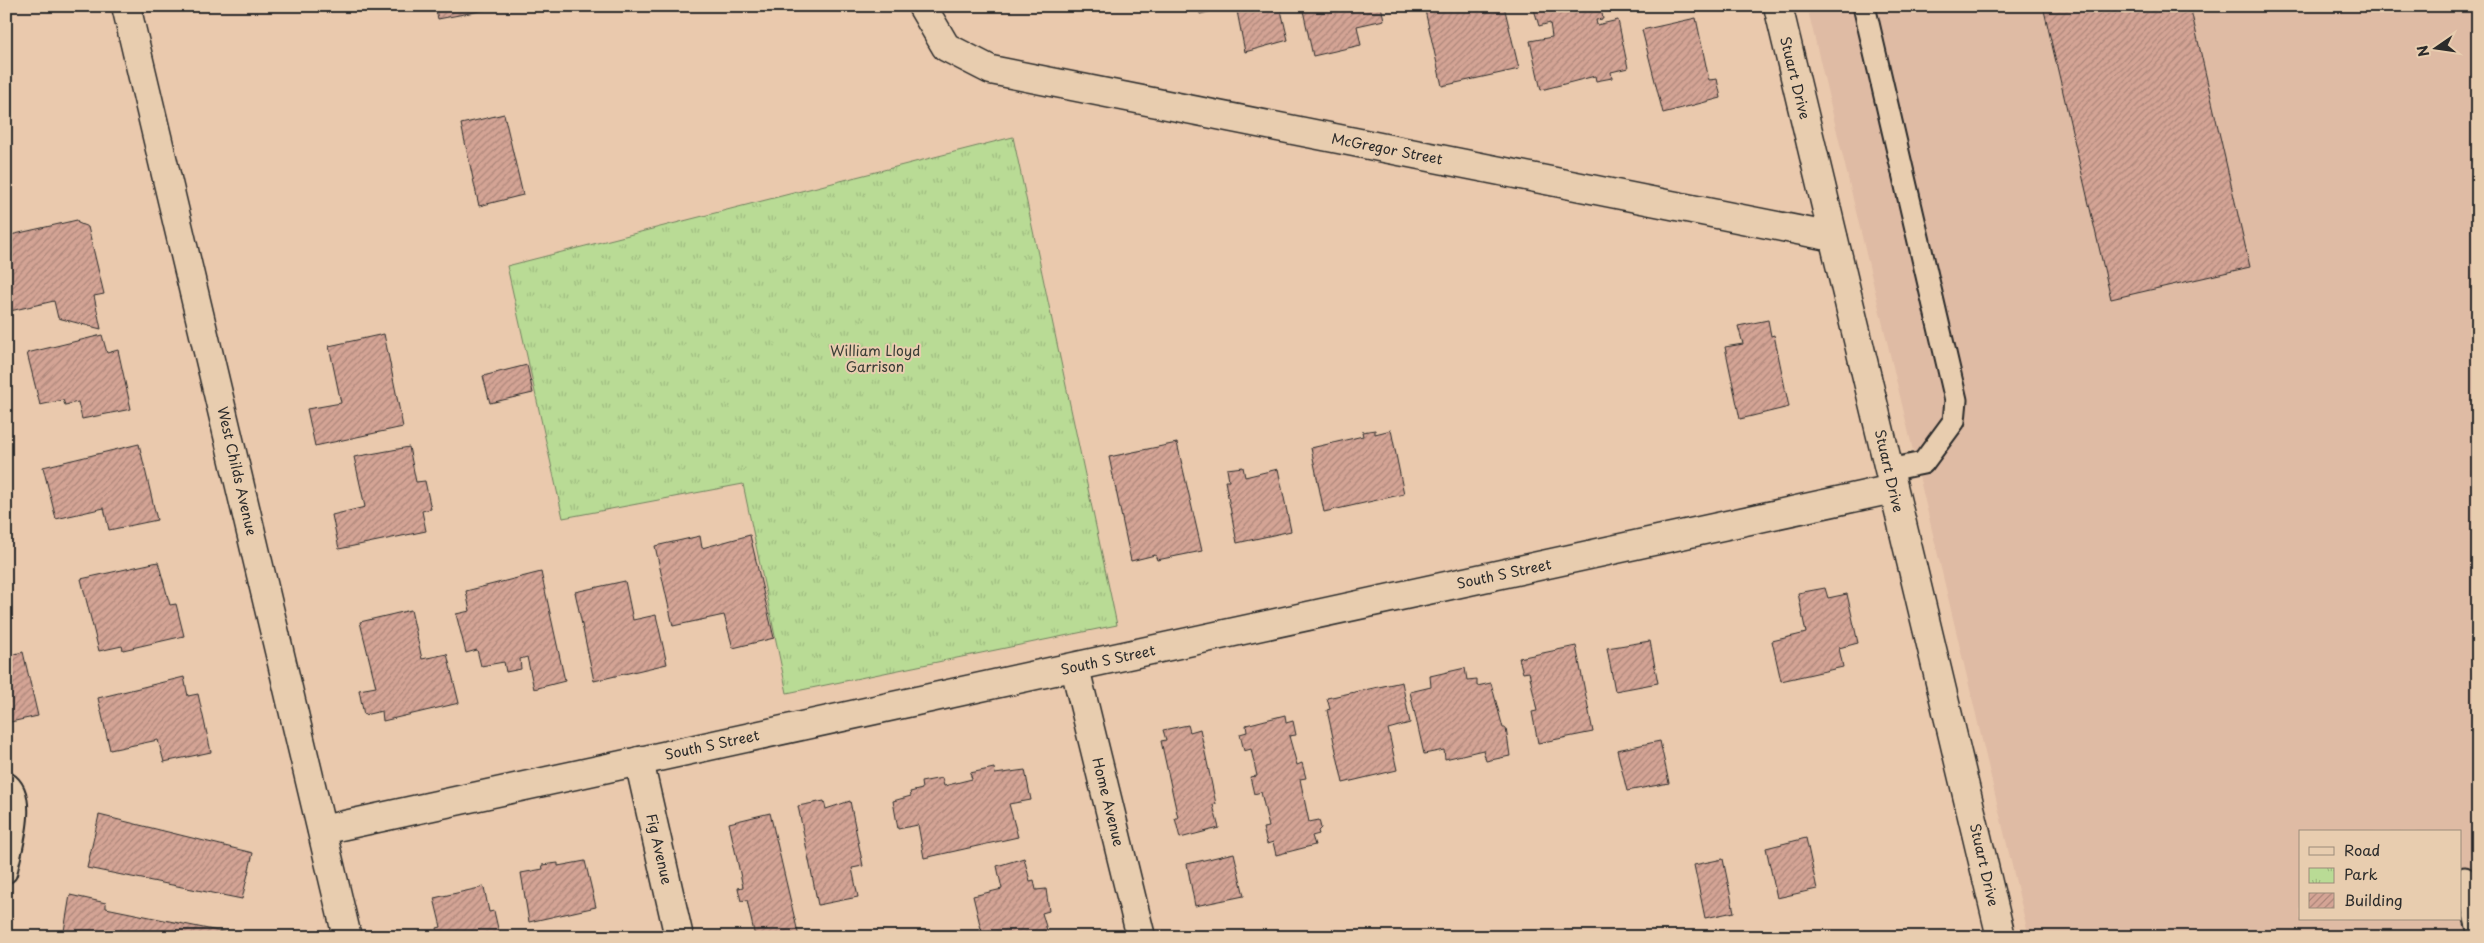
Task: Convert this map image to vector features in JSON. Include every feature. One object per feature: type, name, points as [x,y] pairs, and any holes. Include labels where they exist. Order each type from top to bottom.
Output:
[{"type":"street","name":"West Childs Avenue","points":[[126,6],[347,937]]},
{"type":"street","name":"McGregor Street","points":[[922,6],[946,47],[991,70],[1833,237]]},
{"type":"street","name":"Stuart Drive","points":[[1778,6],[2001,937]]},
{"type":"street","name":"South S Street","points":[[322,830],[1075,668],[1891,480]]},
{"type":"street","name":"Home Avenue","points":[[1075,668],[1141,937]]},
{"type":"street","name":"Fig Avenue","points":[[639,761],[679,937]]},
{"type":"lane","points":[[1864,6],[1956,400],[1954,421],[1923,463],[1891,480]]},
{"type":"lane","points":[[6,783],[11,786],[18,804],[6,872]]},
{"type":"lane","points":[[2465,878],[2478,930]]},
{"type":"shaded area","points":[[1807,6],[2478,6],[2478,937],[2029,937]]},
{"type":"green space","name":"William Lloyd Garrison","points":[[1013,137],[1117,625],[787,693],[743,484],[563,518],[507,266]]},
{"type":"building","points":[[435,6],[484,6],[485,10],[438,19]]},
{"type":"building","points":[[1198,6],[1234,6],[1200,14]]},
{"type":"building","points":[[1236,6],[1280,6],[1288,40],[1245,52]]},
{"type":"building","points":[[1302,6],[1381,6],[1384,20],[1357,26],[1361,45],[1313,56]]},
{"type":"building","points":[[1424,6],[1504,6],[1519,69],[1442,86]]},
{"type":"building","points":[[1533,6],[1592,6],[1593,10],[1601,8],[1603,19],[1596,20],[1597,25],[1618,20],[1628,68],[1611,72],[1612,78],[1596,81],[1595,76],[1541,90],[1530,41],[1552,37],[1550,23],[1539,26]]},
{"type":"building","points":[[2043,6],[2190,6],[2250,267],[2111,299]]},
{"type":"building","points":[[1696,18],[1709,80],[1717,79],[1721,98],[1663,113],[1642,30]]},
{"type":"building","points":[[504,114],[523,195],[479,206],[461,124]]},
{"type":"building","points":[[77,220],[78,223],[88,227],[104,294],[94,296],[101,329],[58,318],[54,301],[10,311],[6,296],[6,236]]},
{"type":"building","points":[[1768,320],[1771,336],[1774,335],[1789,407],[1740,419],[1725,347],[1743,344],[1738,326]]},
{"type":"building","points":[[384,334],[403,427],[315,446],[307,409],[341,403],[329,346]]},
{"type":"building","points":[[102,335],[107,353],[118,350],[131,409],[82,419],[78,402],[65,405],[63,400],[40,405],[27,353]]},
{"type":"building","points":[[527,365],[533,393],[490,403],[483,376]]},
{"type":"building","points":[[1375,430],[1375,434],[1391,430],[1404,494],[1324,512],[1311,448],[1363,436],[1362,432]]},
{"type":"building","points":[[1177,443],[1202,551],[1157,560],[1155,555],[1131,561],[1109,457]]},
{"type":"building","points":[[139,444],[157,520],[109,530],[104,508],[56,519],[43,467]]},
{"type":"building","points":[[409,447],[416,482],[425,481],[431,509],[422,511],[426,531],[339,549],[332,515],[365,507],[354,457]]},
{"type":"building","points":[[1243,467],[1245,477],[1278,469],[1291,531],[1237,543],[1225,481],[1229,481],[1227,469]]},
{"type":"building","points":[[750,535],[774,638],[733,648],[724,615],[673,626],[655,546],[700,536],[702,548]]},
{"type":"building","points":[[158,562],[170,605],[176,604],[184,636],[123,650],[122,646],[99,651],[81,579]]},
{"type":"building","points":[[541,572],[565,681],[534,689],[527,657],[520,659],[521,669],[506,672],[504,662],[481,666],[477,650],[466,653],[456,614],[470,611],[466,591]]},
{"type":"building","points":[[6,578],[11,598],[6,600]]},
{"type":"building","points":[[625,581],[633,620],[656,615],[667,664],[594,681],[575,592]]},
{"type":"building","points":[[1825,588],[1828,598],[1847,594],[1858,643],[1839,648],[1843,667],[1781,681],[1772,641],[1806,633],[1798,593]]},
{"type":"building","points":[[411,610],[422,659],[447,654],[459,703],[383,721],[382,711],[364,715],[359,690],[376,687],[360,622]]},
{"type":"building","points":[[1650,641],[1658,683],[1615,691],[1607,648]]},
{"type":"building","points":[[1576,646],[1593,732],[1538,743],[1532,712],[1537,711],[1529,672],[1523,673],[1519,658]]},
{"type":"building","points":[[23,652],[38,716],[6,723],[6,656]]},
{"type":"building","points":[[1465,668],[1467,680],[1477,679],[1477,686],[1491,683],[1503,728],[1506,728],[1510,756],[1486,761],[1483,750],[1445,759],[1444,750],[1424,754],[1410,692],[1431,687],[1430,676]]},
{"type":"building","points":[[184,677],[188,696],[198,694],[211,752],[164,762],[158,740],[110,750],[98,698]]},
{"type":"building","points":[[1402,682],[1410,723],[1388,729],[1397,770],[1343,783],[1327,710],[1330,709],[1327,698]]},
{"type":"building","points":[[1285,715],[1286,723],[1293,721],[1296,735],[1289,736],[1297,765],[1302,763],[1306,778],[1300,779],[1309,822],[1319,820],[1321,828],[1318,831],[1319,834],[1312,836],[1315,845],[1276,855],[1273,842],[1267,844],[1263,828],[1269,827],[1261,792],[1254,794],[1250,777],[1257,776],[1251,749],[1244,751],[1240,734],[1247,732],[1246,725]]},
{"type":"building","points":[[1188,725],[1190,732],[1200,729],[1216,804],[1213,805],[1219,828],[1180,838],[1175,818],[1178,818],[1161,741],[1166,740],[1163,730]]},
{"type":"building","points":[[1660,741],[1669,783],[1627,791],[1617,750]]},
{"type":"building","points":[[994,768],[995,774],[1025,770],[1031,800],[1009,804],[1018,837],[924,858],[918,825],[898,829],[893,801],[911,796],[910,792],[922,789],[921,782],[942,778],[944,786],[972,779],[970,773]]},
{"type":"building","points":[[824,801],[826,809],[850,801],[863,866],[852,868],[858,897],[818,905],[798,806]]},
{"type":"building","points":[[770,813],[799,937],[755,937],[747,900],[741,901],[738,888],[743,887],[729,823]]},
{"type":"building","points":[[99,815],[253,853],[242,899],[87,868]]},
{"type":"building","points":[[1806,838],[1817,889],[1777,898],[1766,848]]},
{"type":"building","points":[[1234,853],[1244,896],[1195,906],[1187,864]]},
{"type":"building","points":[[1024,858],[1030,881],[1034,880],[1036,890],[1046,889],[1049,911],[1042,913],[1049,937],[983,937],[973,896],[1002,889],[997,866]]},
{"type":"building","points":[[1723,859],[1734,912],[1705,918],[1694,865]]},
{"type":"building","points":[[585,861],[596,907],[529,922],[521,873],[543,869],[542,865],[558,863],[558,866]]},
{"type":"building","points":[[484,887],[489,912],[494,911],[500,937],[439,937],[437,928],[441,927],[434,898]]},
{"type":"building","points":[[70,895],[106,903],[106,908],[247,937],[63,937]]}]
